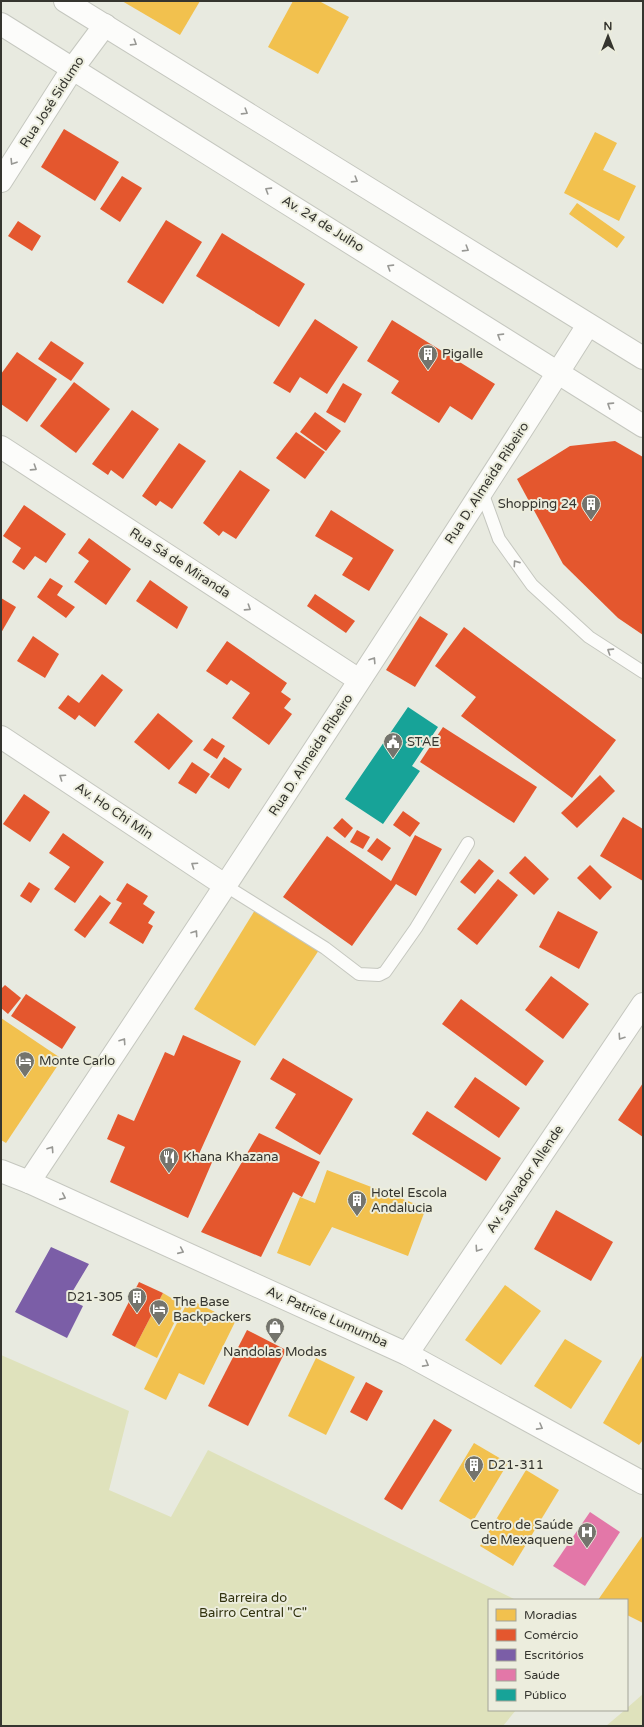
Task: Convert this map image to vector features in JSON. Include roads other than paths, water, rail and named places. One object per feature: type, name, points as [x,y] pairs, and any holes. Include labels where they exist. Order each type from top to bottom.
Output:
[{"type":"street","points":[[65,1],[643,358]]},
{"type":"street","name":"Av. 24 de Julho","points":[[1,24],[643,426]]},
{"type":"street","name":"Rua José Sidumo","points":[[1,181],[73,68],[105,25]]},
{"type":"street","name":"Rua D. Almeida Ribeiro","points":[[29,1182],[226,886],[482,492],[588,325]]},
{"type":"street","name":"Rua Sá de Miranda","points":[[1,447],[360,680]]},
{"type":"street","name":"Av. Ho Chi Min","points":[[1,737],[226,886]]},
{"type":"street","name":"Av. Salvador Allende","points":[[407,1354],[643,1004]]},
{"type":"street","name":"Av. Patrice Lumumba","points":[[1,1171],[29,1182],[407,1354],[643,1483]]},
{"type":"lane","points":[[482,492],[499,539],[532,585],[589,637],[643,672]]},
{"type":"lane","points":[[226,886],[325,948],[360,974],[378,975],[385,972],[416,928],[468,843]]},
{"type":"place","name":"Pigalle","points":[[428,371]]},
{"type":"place","name":"Shopping 24","points":[[591,521]]},
{"type":"place","name":"STAE","points":[[393,759]]},
{"type":"place","name":"Monte Carlo","points":[[25,1078]]},
{"type":"place","name":"Khana Khazana","points":[[169,1174]]},
{"type":"place","name":"Hotel Escola Andalucia","points":[[357,1217]]},
{"type":"place","name":"D21-305","points":[[137,1314]]},
{"type":"place","name":"The Base Backpackers","points":[[159,1326]]},
{"type":"place","name":"Nandolas Modas","points":[[275,1344]]},
{"type":"place","name":"D21-311","points":[[474,1482]]},
{"type":"place","name":"Centro de Saúde de Mexaquene","points":[[587,1549]]},
{"type":"park label","name":"Barreira do Bairro Central \"C\"","points":[[253,1606]]}]
